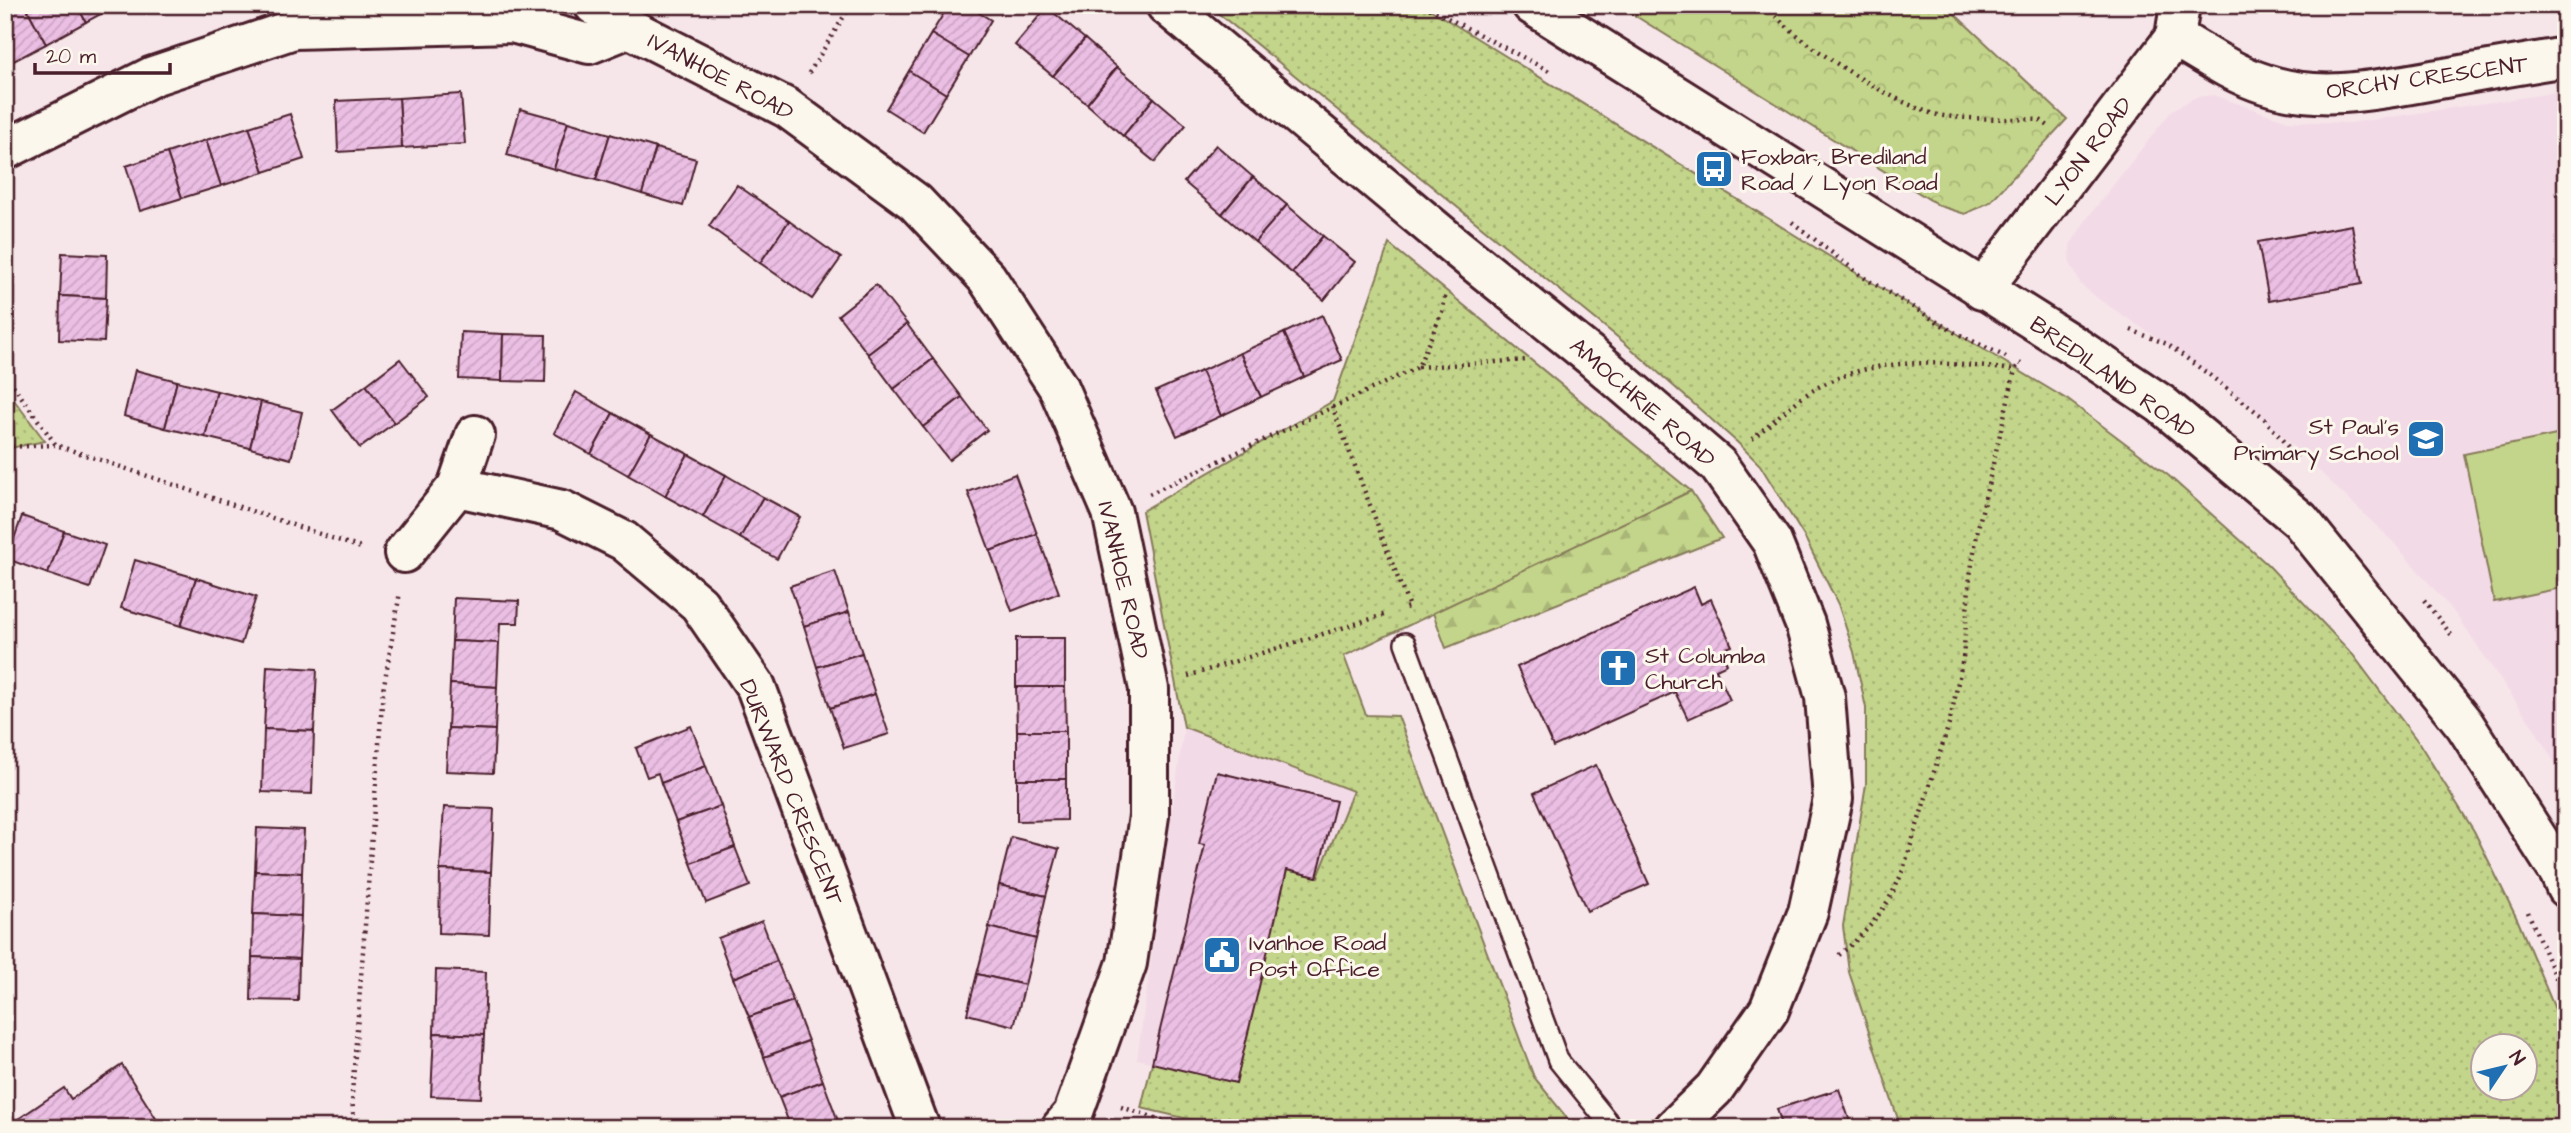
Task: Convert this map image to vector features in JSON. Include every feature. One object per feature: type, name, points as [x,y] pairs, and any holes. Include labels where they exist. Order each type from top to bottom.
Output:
[{"type":"street","name":"IVANHOE ROAD","points":[[594,5],[629,28],[787,108],[915,202],[987,278],[1058,387],[1112,512],[1149,689],[1149,816],[1127,964],[1073,1114],[1061,1128]]},
{"type":"street","name":"AMOCHRIE ROAD","points":[[1166,5],[1591,356],[1718,465],[1772,542],[1805,624],[1825,698],[1833,799],[1808,912],[1769,1010],[1714,1088],[1674,1128]]},
{"type":"street","name":"BREDILAND ROAD","points":[[1532,5],[1982,290],[2077,347],[2161,404],[2300,520],[2465,725],[2559,872],[2566,888]]},
{"type":"street","points":[[5,150],[153,76],[302,17],[512,23],[589,44],[629,28]]},
{"type":"street","name":"LYON ROAD","points":[[1982,290],[2084,156],[2178,21]]},
{"type":"street","name":"ORCHY CRESCENT","points":[[2178,21],[2232,71],[2299,93],[2330,94],[2376,90],[2566,57]]},
{"type":"street","points":[[404,553],[457,487],[475,435]]},
{"type":"street","name":"DURWARD CRESCENT","points":[[457,487],[562,510],[624,541],[699,604],[756,687],[920,1128]]},
{"type":"lane","points":[[1405,643],[1558,1060],[1614,1128]]},
{"type":"path","points":[[787,108],[851,5]]},
{"type":"path","points":[[1423,5],[1560,76]]},
{"type":"path","points":[[1768,5],[1800,39],[1898,99],[1937,115],[2040,120],[2084,156]]},
{"type":"path","points":[[1789,220],[1866,279],[1954,332],[2030,370]]},
{"type":"path","points":[[1418,367],[1442,312],[1457,248]]},
{"type":"path","points":[[1112,512],[1418,367],[1591,356]]},
{"type":"path","points":[[1718,465],[1815,389],[1862,369],[1893,363],[1937,362],[2015,370]]},
{"type":"path","points":[[1834,959],[1878,919],[1893,893],[1939,760],[1963,658],[1970,576],[1978,528],[2015,370],[2019,363]]},
{"type":"path","points":[[5,374],[56,445]]},
{"type":"path","points":[[1149,689],[1409,607],[1332,406]]},
{"type":"path","points":[[5,447],[56,445],[358,548],[404,553],[401,590],[383,691],[352,1094],[354,1128]]},
{"type":"path","points":[[2525,906],[2566,1004]]},
{"type":"path","points":[[1080,1094],[1188,1128]]},
{"type":"shaded area","name":"St Paul's Primary School","points":[[2566,89],[2566,782],[2534,728],[2453,611],[2392,541],[2250,405],[2081,285],[2069,261],[2070,245],[2088,217],[2172,110],[2196,97],[2213,95],[2288,121],[2350,123]]},
{"type":"shaded area","points":[[1184,727],[1353,791],[1317,877],[1287,870],[1236,1083],[1137,1059]]},
{"type":"green space","points":[[1208,5],[1423,5],[1866,279],[2068,400],[2169,476],[2268,565],[2353,655],[2419,743],[2474,831],[2518,921],[2566,1040],[2566,1128],[1901,1128],[1849,972],[1843,926],[1866,784],[1866,708],[1854,652],[1838,604],[1805,538],[1760,465],[1626,344]]},
{"type":"green space","points":[[1618,5],[1945,5],[2067,119],[1990,202],[1965,214],[1940,206]]},
{"type":"green space","points":[[1389,244],[1691,491],[1344,656],[1366,715],[1398,716],[1534,1077],[1575,1128],[1227,1128],[1141,1108],[1152,1063],[1287,870],[1318,877],[1353,791],[1184,727],[1142,511],[1333,401]]},
{"type":"green space","points":[[5,388],[45,441],[5,449]]},
{"type":"green space","points":[[2566,433],[2566,587],[2494,602],[2464,454]]},
{"type":"green space","points":[[1691,491],[1722,538],[1446,648],[1433,613]]},
{"type":"building","points":[[16,5],[25,5],[46,44],[10,63],[5,55],[5,11]]},
{"type":"building","points":[[25,5],[77,5],[86,22],[46,44]]},
{"type":"building","points":[[77,5],[117,5],[86,22]]},
{"type":"building","points":[[949,5],[966,5],[991,20],[969,57],[931,34]]},
{"type":"building","points":[[1047,7],[1085,39],[1053,76],[1015,45]]},
{"type":"building","points":[[931,34],[969,57],[946,94],[909,71]]},
{"type":"building","points":[[1085,39],[1117,67],[1087,104],[1053,76]]},
{"type":"building","points":[[1117,67],[1154,98],[1123,136],[1087,104]]},
{"type":"building","points":[[909,71],[946,94],[923,132],[886,109]]},
{"type":"building","points":[[461,94],[465,144],[402,148],[399,98]]},
{"type":"building","points":[[399,98],[402,148],[338,152],[336,101]]},
{"type":"building","points":[[1154,98],[1186,125],[1155,162],[1123,136]]},
{"type":"building","points":[[520,109],[568,122],[554,169],[507,155]]},
{"type":"building","points":[[290,114],[304,159],[264,172],[249,127]]},
{"type":"building","points":[[568,122],[610,134],[596,180],[554,169]]},
{"type":"building","points":[[249,127],[264,172],[221,186],[206,140]]},
{"type":"building","points":[[610,134],[656,148],[642,194],[596,180]]},
{"type":"building","points":[[206,140],[221,186],[182,198],[167,153]]},
{"type":"building","points":[[1216,145],[1253,177],[1222,214],[1184,182]]},
{"type":"building","points":[[656,148],[696,159],[683,206],[642,194]]},
{"type":"building","points":[[167,153],[182,198],[140,211],[126,166]]},
{"type":"building","points":[[1253,177],[1287,205],[1255,242],[1222,214]]},
{"type":"building","points":[[737,185],[789,221],[760,263],[709,226]]},
{"type":"building","points":[[1287,205],[1323,236],[1292,273],[1255,242]]},
{"type":"building","points":[[789,221],[841,258],[812,299],[760,263]]},
{"type":"building","points":[[2352,225],[2362,284],[2269,301],[2258,242]]},
{"type":"building","points":[[1323,236],[1355,262],[1324,300],[1292,273]]},
{"type":"building","points":[[62,253],[107,255],[106,298],[60,296]]},
{"type":"building","points":[[876,285],[907,324],[868,354],[838,315]]},
{"type":"building","points":[[60,296],[106,298],[104,342],[59,340]]},
{"type":"building","points":[[1322,315],[1342,360],[1304,377],[1284,333]]},
{"type":"building","points":[[907,324],[933,359],[894,389],[868,354]]},
{"type":"building","points":[[461,332],[503,334],[502,381],[459,379]]},
{"type":"building","points":[[1284,333],[1304,377],[1261,397],[1240,353]]},
{"type":"building","points":[[503,334],[546,335],[545,382],[502,381]]},
{"type":"building","points":[[1240,353],[1261,397],[1221,416],[1201,371]]},
{"type":"building","points":[[400,359],[429,397],[394,423],[366,385]]},
{"type":"building","points":[[933,359],[962,397],[923,427],[894,389]]},
{"type":"building","points":[[135,370],[177,381],[165,428],[124,416]]},
{"type":"building","points":[[1201,371],[1221,416],[1177,436],[1156,391]]},
{"type":"building","points":[[177,381],[217,391],[205,437],[165,428]]},
{"type":"building","points":[[366,385],[394,423],[360,448],[332,410]]},
{"type":"building","points":[[217,391],[261,402],[250,448],[205,437]]},
{"type":"building","points":[[576,392],[613,413],[591,454],[554,433]]},
{"type":"building","points":[[962,397],[987,430],[949,460],[923,427]]},
{"type":"building","points":[[261,402],[302,412],[291,459],[250,448]]},
{"type":"building","points":[[613,413],[651,434],[628,475],[591,454]]},
{"type":"building","points":[[651,434],[688,454],[665,496],[628,475]]},
{"type":"building","points":[[688,454],[726,475],[703,517],[665,496]]},
{"type":"building","points":[[1015,474],[1037,534],[990,551],[968,492]]},
{"type":"building","points":[[726,475],[763,497],[740,538],[703,517]]},
{"type":"building","points":[[763,497],[800,517],[777,559],[740,538]]},
{"type":"building","points":[[22,516],[64,531],[48,574],[7,559]]},
{"type":"building","points":[[64,531],[105,545],[90,588],[48,574]]},
{"type":"building","points":[[1037,534],[1059,593],[1012,611],[990,551]]},
{"type":"building","points":[[135,560],[196,578],[181,626],[121,608]]},
{"type":"building","points":[[835,571],[849,612],[804,626],[790,586]]},
{"type":"building","points":[[196,578],[256,597],[241,644],[181,626]]},
{"type":"building","name":"St Columba Church","points":[[1694,587],[1701,604],[1711,599],[1732,646],[1721,650],[1727,664],[1716,669],[1730,700],[1688,719],[1675,692],[1553,747],[1517,667]]},
{"type":"building","points":[[454,598],[519,601],[518,623],[500,623],[499,643],[452,641]]},
{"type":"building","points":[[849,612],[862,653],[817,667],[804,626]]},
{"type":"building","points":[[1016,638],[1065,638],[1065,687],[1016,687]]},
{"type":"building","points":[[452,641],[499,643],[497,687],[450,684]]},
{"type":"building","points":[[862,653],[875,694],[830,708],[817,667]]},
{"type":"building","points":[[267,666],[317,669],[314,731],[264,729]]},
{"type":"building","points":[[450,684],[497,687],[495,730],[448,728]]},
{"type":"building","points":[[1016,687],[1065,687],[1066,731],[1017,731]]},
{"type":"building","points":[[875,694],[889,734],[844,748],[830,708]]},
{"type":"building","points":[[691,726],[706,766],[661,783],[658,773],[647,777],[636,748]]},
{"type":"building","points":[[448,728],[495,730],[493,773],[446,771]]},
{"type":"building","points":[[264,729],[314,731],[312,794],[262,792]]},
{"type":"building","points":[[1017,731],[1066,731],[1066,779],[1017,779]]},
{"type":"building","points":[[1596,765],[1649,884],[1587,911],[1534,793]]},
{"type":"building","points":[[706,766],[721,806],[676,822],[661,783]]},
{"type":"building","points":[[1217,772],[1336,801],[1317,877],[1287,870],[1236,1083],[1152,1063],[1205,845],[1199,844]]},
{"type":"building","points":[[1017,779],[1066,779],[1066,820],[1017,821]]},
{"type":"building","points":[[721,806],[735,847],[691,863],[676,822]]},
{"type":"building","points":[[444,807],[494,809],[491,872],[440,870]]},
{"type":"building","points":[[257,828],[304,830],[302,873],[255,871]]},
{"type":"building","points":[[1011,837],[1059,849],[1046,896],[999,885]]},
{"type":"building","points":[[735,847],[750,886],[706,903],[691,863]]},
{"type":"building","points":[[440,870],[491,872],[489,935],[439,933]]},
{"type":"building","points":[[255,871],[302,873],[301,916],[253,914]]},
{"type":"building","points":[[999,885],[1046,896],[1036,939],[989,927]]},
{"type":"building","points":[[253,914],[301,916],[299,959],[252,957]]},
{"type":"building","points":[[762,921],[777,961],[733,978],[718,938]]},
{"type":"building","points":[[989,927],[1036,939],[1025,985],[977,974]]},
{"type":"building","points":[[252,957],[299,959],[298,1001],[251,1000]]},
{"type":"building","points":[[777,961],[793,1001],[749,1017],[733,978]]},
{"type":"building","points":[[436,970],[486,972],[484,1035],[434,1033]]},
{"type":"building","points":[[977,974],[1025,985],[1014,1026],[967,1014]]},
{"type":"building","points":[[793,1001],[808,1041],[764,1057],[749,1017]]},
{"type":"building","points":[[434,1033],[484,1035],[481,1098],[431,1096]]},
{"type":"building","points":[[808,1041],[823,1081],[779,1097],[764,1057]]},
{"type":"building","points":[[122,1065],[162,1128],[100,1128],[98,1124],[92,1128],[5,1128],[64,1088],[71,1099]]},
{"type":"building","points":[[823,1081],[838,1121],[819,1128],[791,1128],[779,1097]]},
{"type":"building","points":[[1839,1089],[1852,1128],[1783,1128],[1777,1109]]},
{"type":"place","name":"Foxbar, Brediland Road / Lyon Road","points":[[1714,169]]},
{"type":"place","name":"St Paul's Primary School","points":[[2426,439]]},
{"type":"place","name":"St Columba Church","points":[[1618,668]]},
{"type":"place","name":"Ivanhoe Road Post Office","points":[[1222,955]]}]
